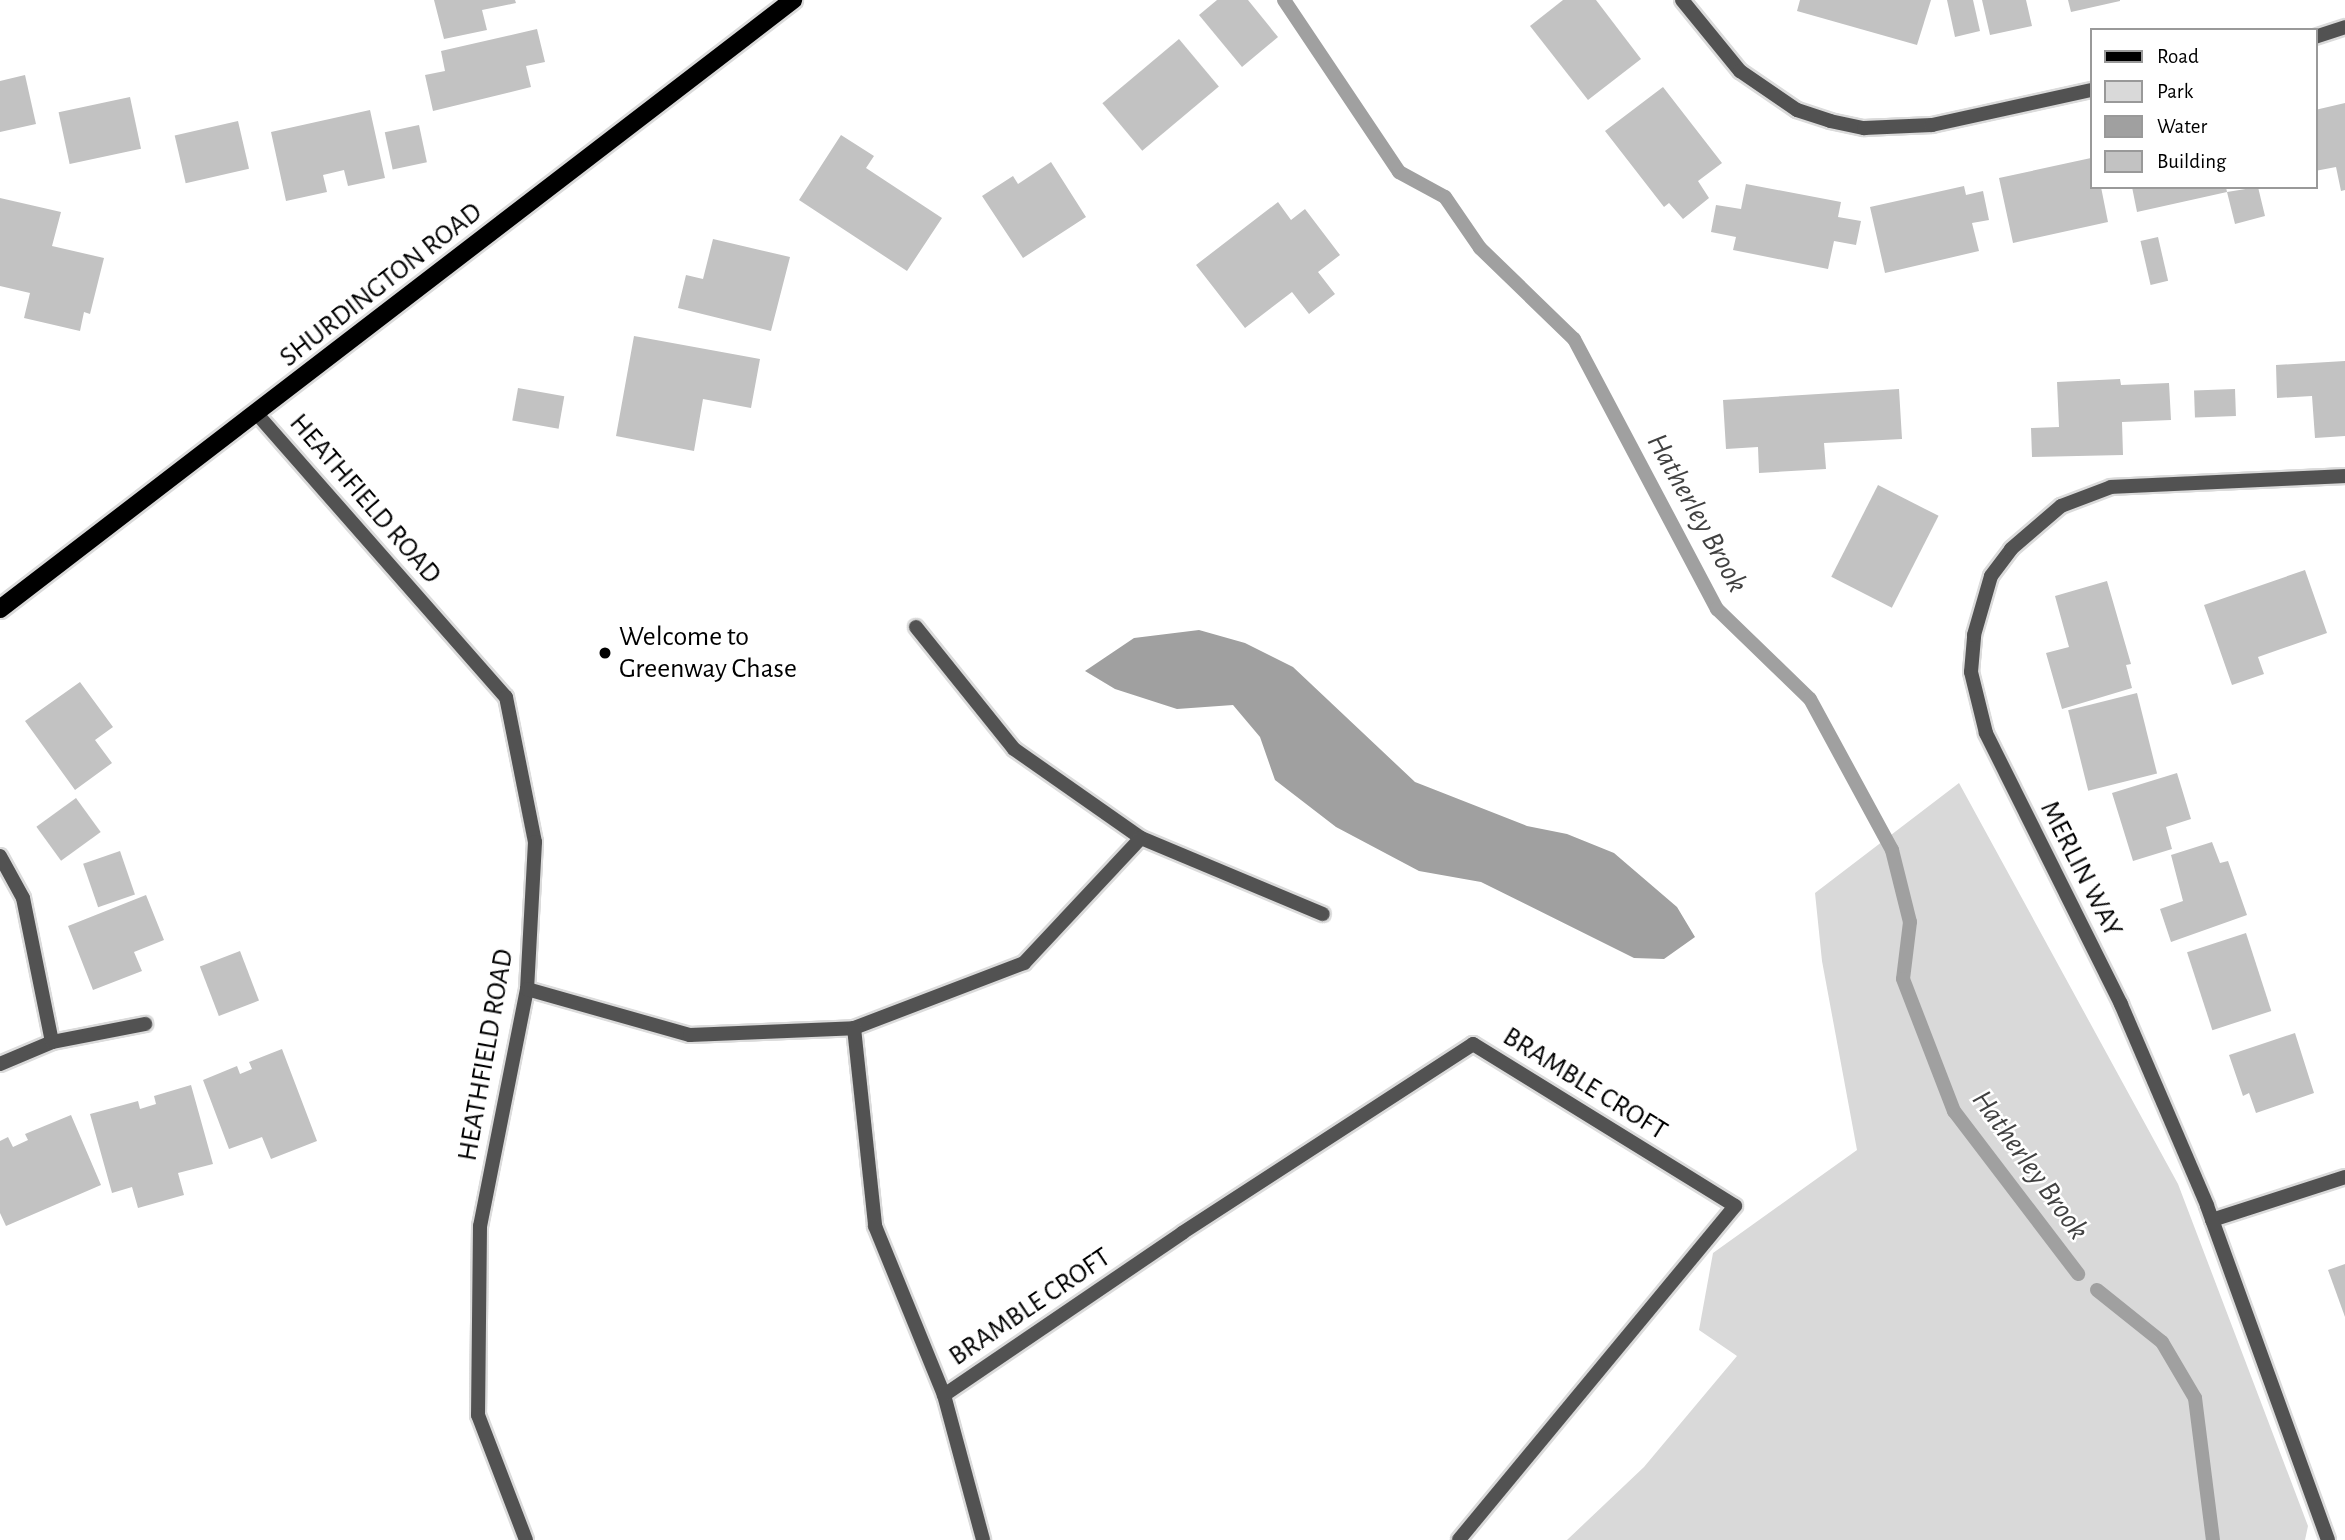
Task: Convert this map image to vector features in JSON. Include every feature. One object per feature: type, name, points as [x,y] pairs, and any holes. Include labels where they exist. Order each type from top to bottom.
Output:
[{"type":"main road","name":"SHURDINGTON ROAD","points":[[0,609],[793,0]]},
{"type":"street","points":[[1682,0],[1740,71],[1797,110],[1830,121],[1864,128],[1932,125],[2090,90]]},
{"type":"street","points":[[2317,36],[2345,27]]},
{"type":"street","name":"HEATHFIELD ROAD","points":[[257,414],[506,697],[535,842],[527,989],[480,1226],[478,1415],[526,1540]]},
{"type":"street","name":"MERLIN WAY","points":[[2328,1540],[2212,1220],[2121,1004],[1986,733],[1971,672],[1974,635],[1991,576],[2011,549],[2062,506],[2111,487],[2345,476]]},
{"type":"street","points":[[916,627],[1014,749],[1142,838],[1323,914]]},
{"type":"street","points":[[527,989],[690,1035],[854,1028],[1024,963],[1142,838]]},
{"type":"street","points":[[0,856],[23,898],[52,1042]]},
{"type":"street","points":[[0,1064],[52,1042],[145,1024]]},
{"type":"street","points":[[854,1028],[875,1226],[944,1395],[983,1540]]},
{"type":"street","name":"BRAMBLE CROFT","points":[[944,1395],[1182,1233],[1473,1044],[1735,1206],[1459,1540]]},
{"type":"street","points":[[2212,1220],[2345,1177]]},
{"type":"green space","points":[[1959,783],[2178,1184],[2308,1526],[2305,1540],[1567,1540],[1644,1467],[1737,1356],[1699,1330],[1713,1253],[1857,1150],[1822,961],[1815,893]]},
{"type":"water","points":[[1199,630],[1245,643],[1293,667],[1415,782],[1527,826],[1567,834],[1614,853],[1677,907],[1695,937],[1664,959],[1634,958],[1481,882],[1419,871],[1336,827],[1275,780],[1260,737],[1233,705],[1177,709],[1115,689],[1085,671],[1134,638]]},
{"type":"building","points":[[434,0],[515,0],[516,3],[482,10],[487,30],[444,39]]},
{"type":"building","points":[[1217,0],[1248,0],[1278,37],[1242,67],[1199,15]]},
{"type":"building","points":[[1563,0],[1596,0],[1641,59],[1588,100],[1530,26]]},
{"type":"building","points":[[1800,0],[1931,0],[1917,45],[1797,11]]},
{"type":"building","points":[[1947,0],[1973,0],[1980,31],[1955,37]]},
{"type":"building","points":[[1982,0],[2026,0],[2032,26],[1990,35]]},
{"type":"building","points":[[2068,0],[2120,0],[2120,1],[2071,12]]},
{"type":"building","points":[[537,29],[545,62],[526,66],[531,87],[433,111],[425,75],[445,71],[441,51]]},
{"type":"building","points":[[1179,39],[1219,86],[1142,151],[1102,103]]},
{"type":"building","points":[[25,75],[36,124],[0,132],[0,81]]},
{"type":"building","points":[[1663,87],[1722,163],[1698,181],[1709,198],[1683,219],[1669,203],[1664,207],[1605,131]]},
{"type":"building","points":[[130,97],[141,149],[70,164],[59,112]]},
{"type":"building","points":[[2345,103],[2345,190],[2341,191],[2336,167],[2317,171],[2317,110]]},
{"type":"building","points":[[370,110],[385,178],[348,186],[344,170],[323,175],[327,192],[286,201],[271,132]]},
{"type":"building","points":[[238,121],[249,169],[186,183],[175,136]]},
{"type":"building","points":[[419,125],[427,162],[393,169],[385,132]]},
{"type":"building","points":[[841,135],[874,156],[866,168],[942,218],[907,271],[799,200]]},
{"type":"building","points":[[2090,158],[2090,189],[2101,189],[2108,222],[2013,243],[1999,178]]},
{"type":"building","points":[[1051,162],[1086,217],[1023,258],[982,196],[1013,176],[1018,184]]},
{"type":"building","points":[[1746,184],[1841,202],[1838,217],[1861,221],[1856,245],[1834,241],[1828,269],[1733,250],[1736,237],[1711,232],[1716,205],[1741,209]]},
{"type":"building","points":[[1964,186],[1966,195],[1983,191],[1989,220],[1972,223],[1979,251],[1885,273],[1870,207]]},
{"type":"building","points":[[2132,189],[2226,189],[2227,192],[2137,212]]},
{"type":"building","points":[[2258,189],[2265,216],[2235,224],[2227,192]]},
{"type":"building","points":[[0,198],[61,212],[52,246],[104,258],[90,314],[84,312],[80,331],[24,318],[30,293],[0,286]]},
{"type":"building","points":[[1278,202],[1291,220],[1305,209],[1340,255],[1318,272],[1335,294],[1309,314],[1292,292],[1245,328],[1196,265]]},
{"type":"building","points":[[2158,237],[2168,281],[2151,285],[2140,241]]},
{"type":"building","points":[[713,239],[790,257],[771,331],[678,308],[686,275],[703,279]]},
{"type":"building","points":[[634,336],[760,359],[751,408],[703,399],[694,451],[616,436]]},
{"type":"building","points":[[2345,361],[2345,436],[2315,438],[2312,396],[2277,398],[2276,365]]},
{"type":"building","points":[[2120,379],[2121,385],[2169,383],[2171,420],[2122,422],[2123,455],[2032,457],[2031,428],[2059,427],[2057,382]]},
{"type":"building","points":[[518,388],[564,396],[559,429],[512,420]]},
{"type":"building","points":[[1899,389],[1902,439],[1824,443],[1826,469],[1759,473],[1758,447],[1726,449],[1723,400]]},
{"type":"building","points":[[2235,389],[2236,416],[2195,417],[2194,390]]},
{"type":"building","points":[[1878,485],[1939,516],[1892,608],[1831,577]]},
{"type":"building","points":[[2305,570],[2327,633],[2258,657],[2264,674],[2232,685],[2204,605]]},
{"type":"building","points":[[2107,581],[2131,664],[2126,665],[2132,688],[2062,709],[2046,653],[2069,647],[2055,596]]},
{"type":"building","points":[[80,682],[113,727],[95,740],[112,763],[75,790],[25,721]]},
{"type":"building","points":[[2137,693],[2157,774],[2088,791],[2068,710]]},
{"type":"building","points":[[2177,773],[2191,819],[2166,827],[2172,849],[2133,861],[2112,793]]},
{"type":"building","points":[[76,798],[101,832],[61,861],[36,827]]},
{"type":"building","points":[[2212,842],[2220,863],[2228,861],[2247,915],[2171,942],[2160,909],[2183,901],[2171,855]]},
{"type":"building","points":[[120,851],[135,894],[98,907],[83,864]]},
{"type":"building","points":[[146,895],[164,940],[134,952],[142,971],[93,990],[68,926]]},
{"type":"building","points":[[2246,933],[2271,1011],[2212,1030],[2187,952]]},
{"type":"building","points":[[240,951],[259,1000],[219,1016],[200,966]]},
{"type":"building","points":[[2295,1033],[2314,1093],[2256,1113],[2249,1093],[2243,1096],[2229,1055]]},
{"type":"building","points":[[282,1049],[317,1141],[271,1159],[262,1137],[229,1149],[203,1080],[237,1066],[240,1074],[252,1069],[249,1062]]},
{"type":"building","points":[[191,1085],[213,1164],[178,1173],[184,1195],[138,1208],[132,1187],[112,1193],[90,1114],[138,1101],[140,1109],[156,1104],[154,1096]]},
{"type":"building","points":[[71,1115],[101,1185],[6,1226],[0,1213],[0,1141],[8,1137],[13,1147],[28,1140],[25,1134]]},
{"type":"building","points":[[2345,1264],[2345,1317],[2328,1270]]},
{"type":"waterway","name":"Hatherley Brook","points":[[1284,0],[1399,172],[1445,197],[1480,248],[1574,339],[1717,609],[1810,699],[1892,850],[1910,922],[1903,979],[1954,1111],[2078,1274]]},
{"type":"waterway","name":"Hatherley Brook","points":[[2097,1290],[2162,1342],[2195,1398],[2213,1540]]},
{"type":"place","name":"Welcome to Greenway Chase","points":[[605,653]]}]
